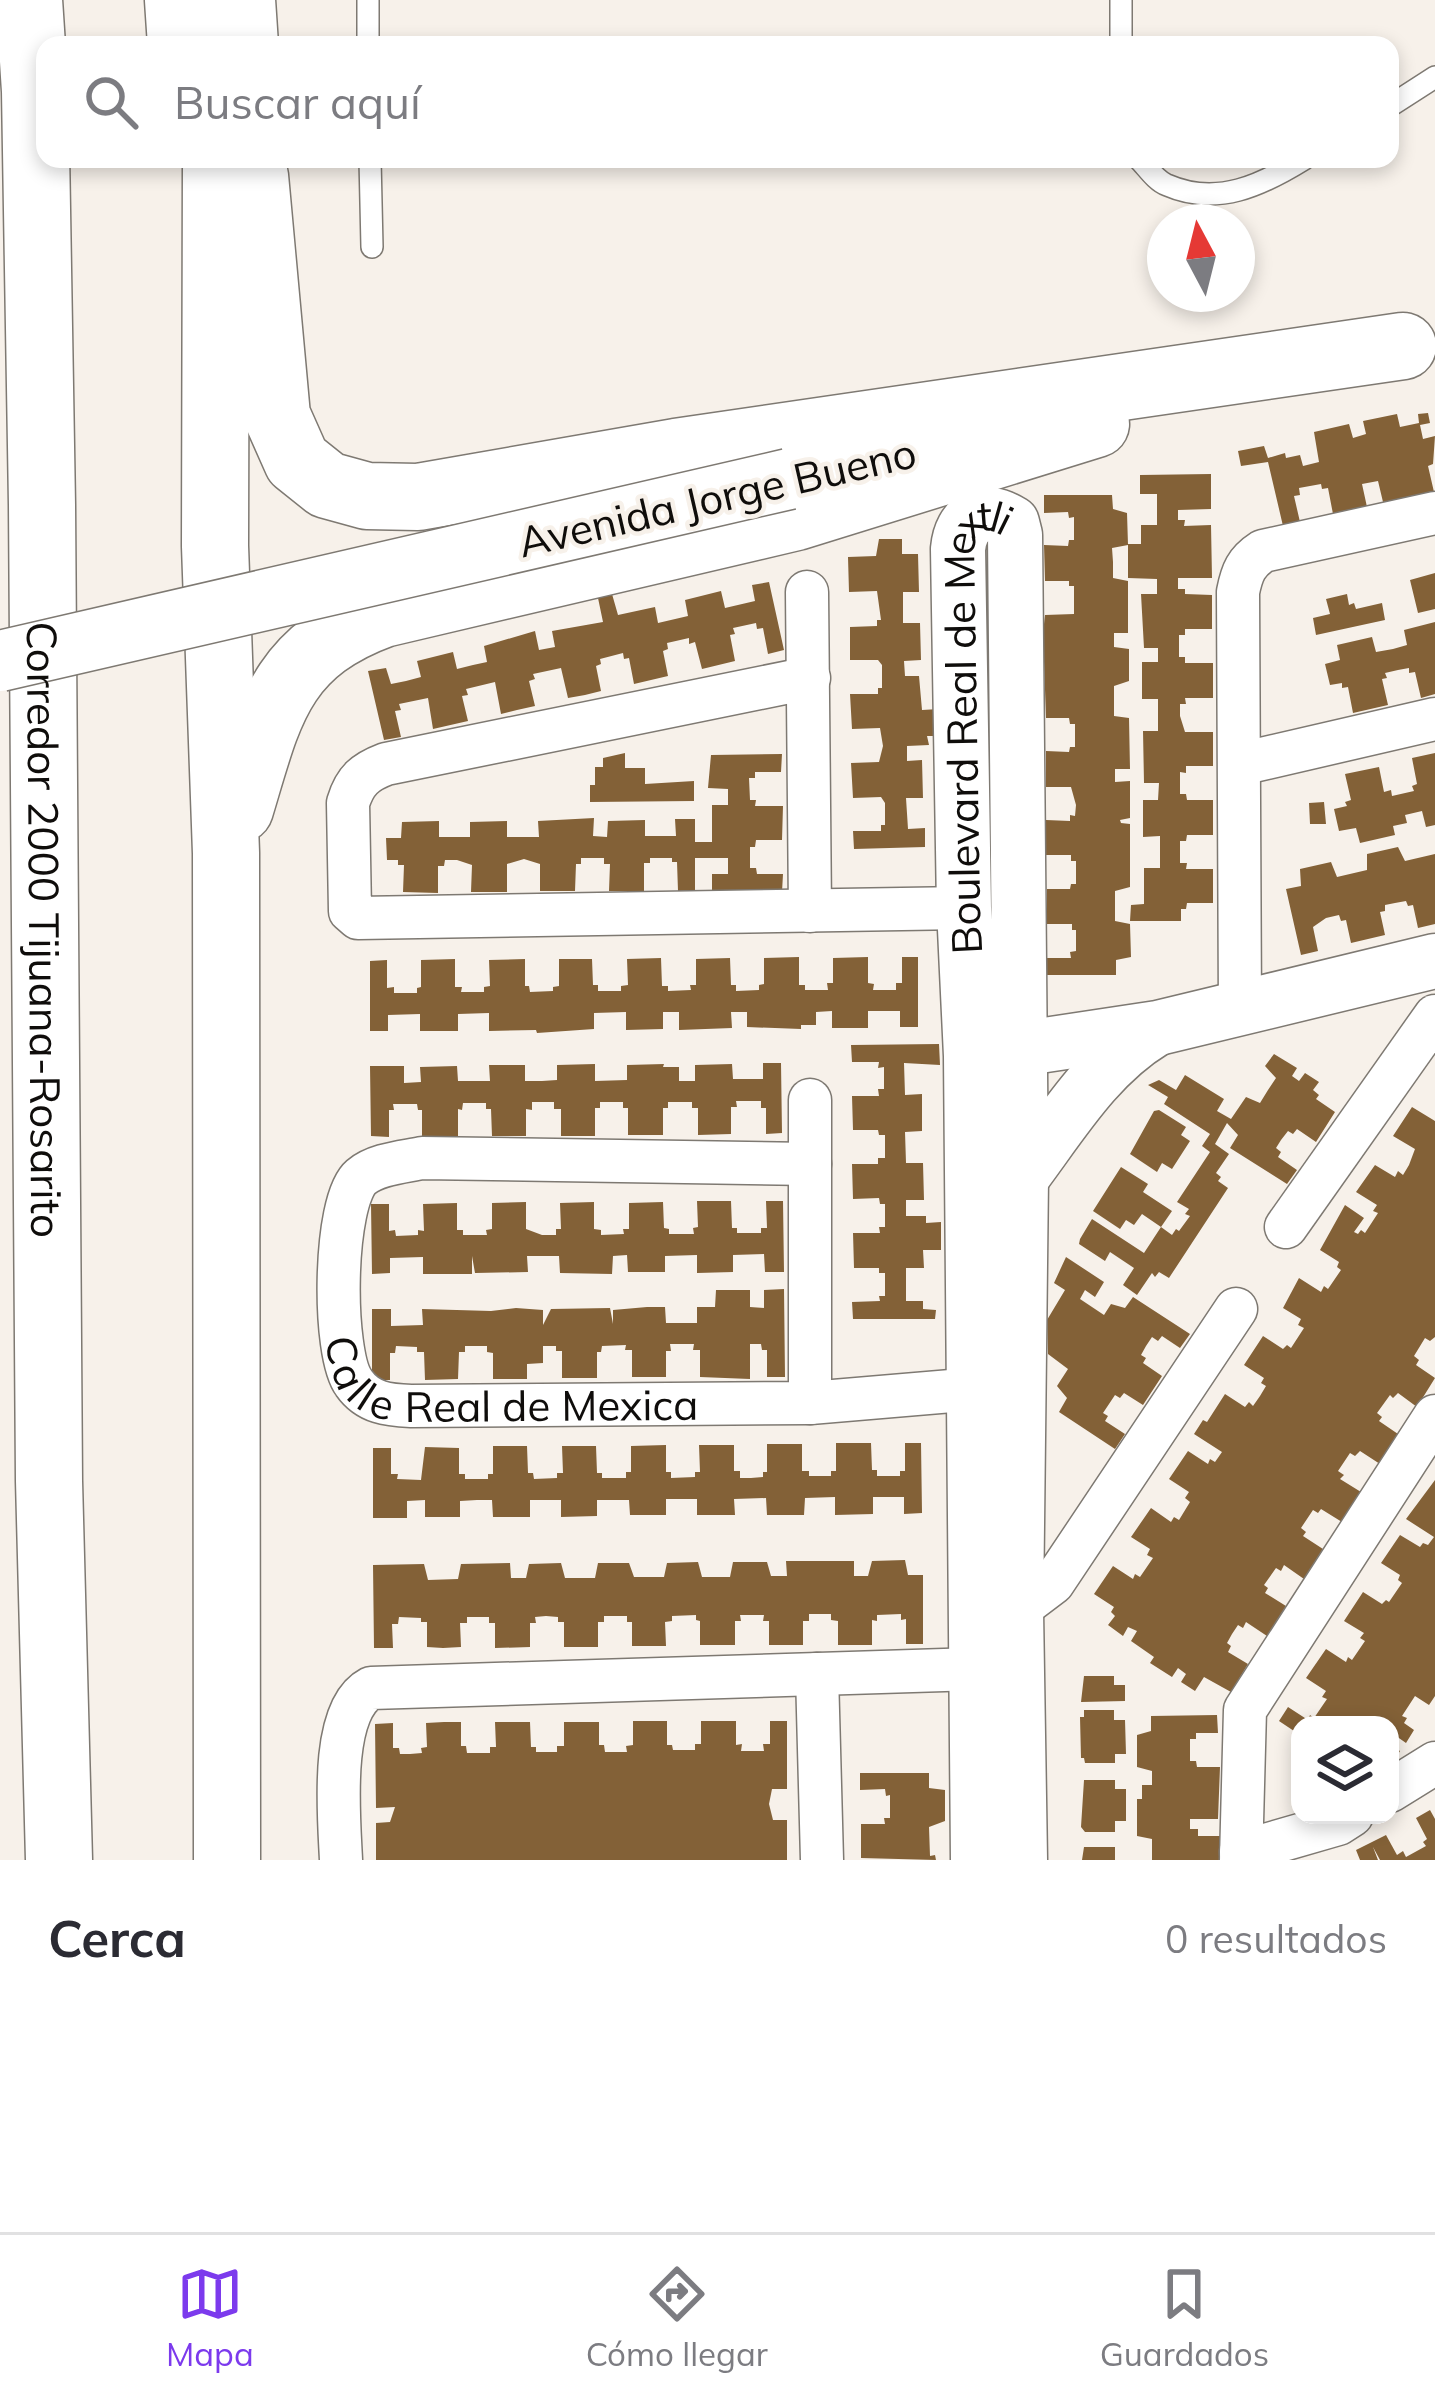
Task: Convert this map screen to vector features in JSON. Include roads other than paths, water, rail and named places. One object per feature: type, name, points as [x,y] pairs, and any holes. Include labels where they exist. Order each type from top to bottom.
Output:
[{"type":"highway","name":"Corredor 2000 Tijuana-Rosarito","points":[[28,0],[36,150]]},
{"type":"highway","points":[[53,36],[55,0]]},
{"type":"highway","points":[[178,0],[180,36]]},
{"type":"highway","points":[[217,0],[217,36]]},
{"type":"highway","points":[[242,0],[244,36]]},
{"type":"highway","name":"Corredor 2000 Tijuana-Rosarito","points":[[36,168],[42,505],[22,681],[50,1419],[58,1860]]},
{"type":"highway","points":[[42,505],[51,168]]},
{"type":"highway","points":[[190,168],[215,546],[226,853],[227,1860]]},
{"type":"highway","points":[[215,546],[216,168]]},
{"type":"highway","points":[[255,168],[277,416],[297,461],[327,485],[368,496],[418,497],[676,452],[1419,342]]},
{"type":"highway","points":[[226,853],[272,710],[290,677],[319,646],[348,627],[382,614],[796,517],[1219,385]]},
{"type":"highway","points":[[0,821],[17,788],[22,681]]},
{"type":"highway","points":[[0,1284],[50,1419]]},
{"type":"main road","name":"Avenida Jorge Bueno","points":[[22,681],[789,479],[1419,342]]},
{"type":"street","points":[[1240,1011],[1238,592],[1249,560],[1263,551],[1435,513]]},
{"type":"street","name":"Boulevard Real de Mextli","points":[[978,1860],[975,1389],[995,1053],[1015,536],[1012,523],[992,515],[968,521],[960,531],[958,550],[964,908],[995,1053],[1021,1178],[1016,1611],[1020,1860]]},
{"type":"street","points":[[807,592],[810,911]]},
{"type":"street","points":[[809,678],[368,771],[353,785],[348,802],[350,911],[358,918],[964,908]]},
{"type":"street","points":[[1240,764],[1435,719]]},
{"type":"street","points":[[995,1053],[1240,1011],[1435,961]]},
{"type":"street","points":[[1286,1227],[1435,1016]]},
{"type":"street","points":[[1021,1178],[1096,1078],[1124,1048],[1158,1028]]},
{"type":"street","points":[[810,1100],[810,1402]]},
{"type":"street","name":"Calle Real de Mexica","points":[[809,1164],[422,1158],[373,1169],[358,1179],[341,1224],[341,1346],[350,1378],[370,1398],[384,1404],[810,1402],[975,1389]]},
{"type":"street","points":[[1016,1611],[1053,1583],[1236,1310]]},
{"type":"street","points":[[1338,1824],[1240,1856],[1245,1710],[1435,1416]]},
{"type":"street","points":[[341,1860],[344,1724],[359,1694],[371,1688],[976,1669]]},
{"type":"street","points":[[817,1674],[823,1860]]},
{"type":"street","points":[[1399,1785],[1435,1763]]},
{"type":"lane","points":[[368,0],[368,36]]},
{"type":"lane","points":[[1120,0],[1121,36]]},
{"type":"lane","points":[[1399,100],[1435,77]]},
{"type":"lane","points":[[370,168],[372,247]]},
{"type":"lane","points":[[1148,168],[1164,184],[1207,194],[1260,186],[1289,168]]}]
